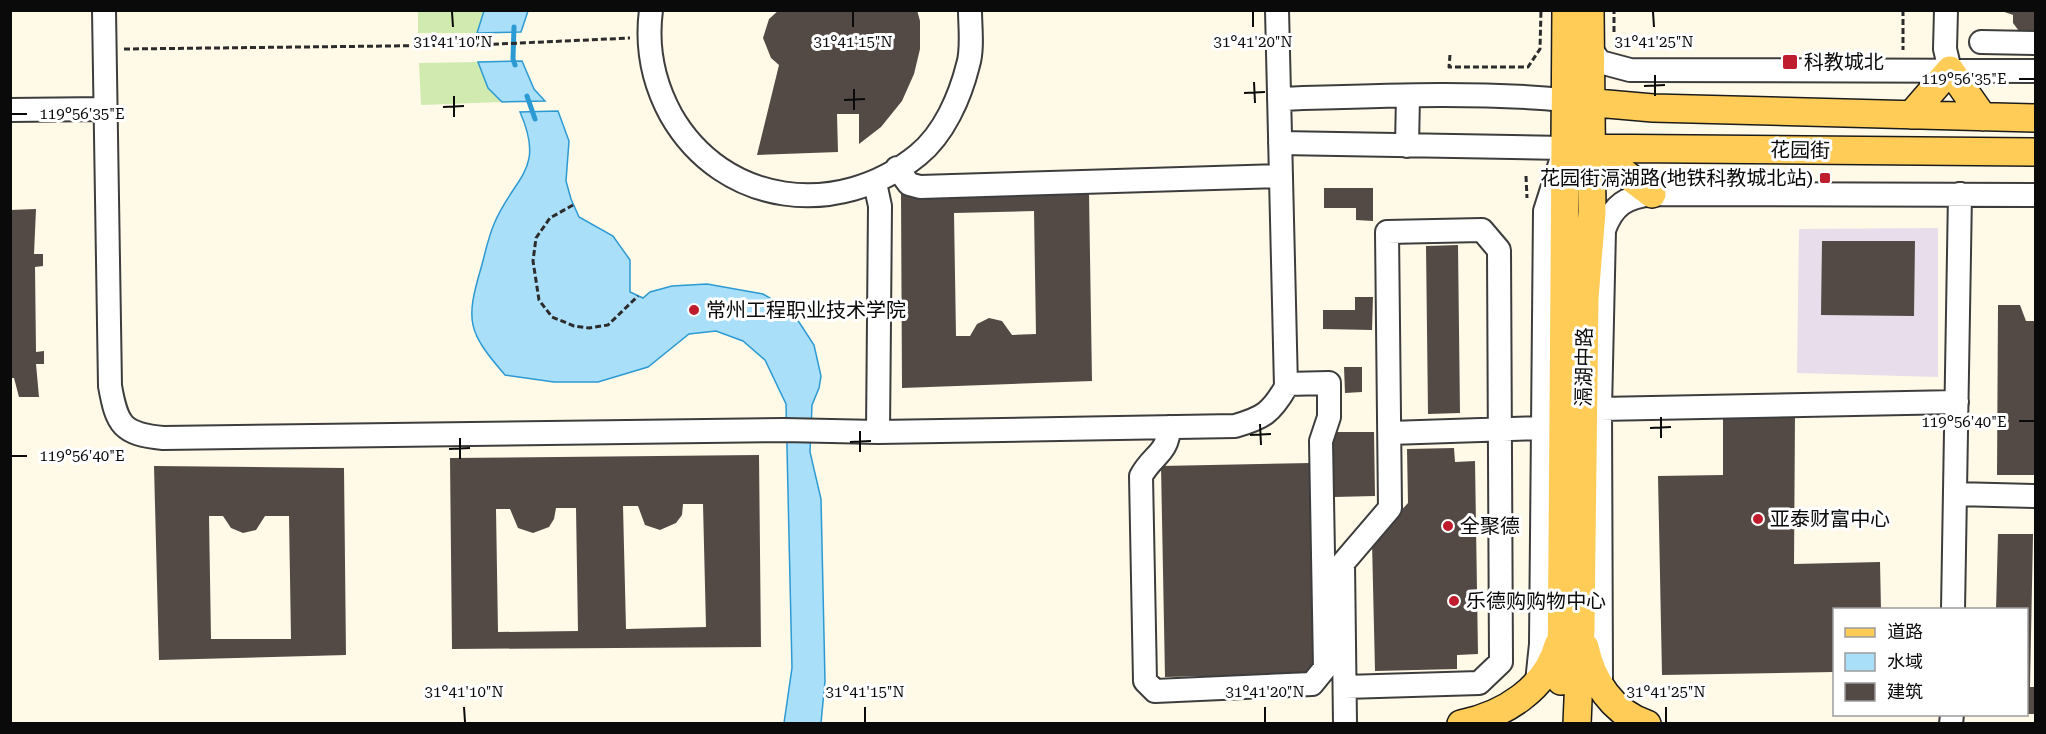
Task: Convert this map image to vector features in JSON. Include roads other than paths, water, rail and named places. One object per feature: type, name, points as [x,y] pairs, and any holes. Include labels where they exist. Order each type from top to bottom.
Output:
[{"type":"main road","name":"滆湖中路","points":[[1560,723],[1571,621],[1585,298],[1592,212],[1577,148],[1578,102],[1566,10]]},
{"type":"main road","name":"滆湖中路","points":[[1578,102],[1590,48],[1590,10]]},
{"type":"main road","points":[[1911,115],[1950,70],[1983,117]]},
{"type":"main road","name":"花园街","points":[[1578,102],[1653,108],[2036,117]]},
{"type":"main road","name":"花园街","points":[[1577,148],[2036,152]]},
{"type":"main road","points":[[1577,148],[1652,195]]},
{"type":"main road","name":"滆湖中路","points":[[1571,621],[1577,723]]},
{"type":"main road","points":[[1461,723],[1486,719],[1503,711],[1537,683],[1553,663],[1571,621]]},
{"type":"main road","points":[[1571,621],[1588,664],[1616,708],[1633,719],[1647,723]]},
{"type":"street","points":[[104,10],[110,386],[115,416],[137,435],[163,438],[814,429],[878,432],[1235,426],[1259,419],[1275,407],[1286,384],[1277,10]]},
{"type":"street","points":[[651,10],[648,37],[657,90],[684,136],[723,172],[771,192],[813,196],[824,196],[875,183],[919,154],[952,112],[969,63],[970,10]]},
{"type":"street","points":[[1946,10],[1945,49],[1950,70]]},
{"type":"street","points":[[1950,70],[1954,10]]},
{"type":"street","points":[[1981,42],[2036,43]]},
{"type":"street","points":[[1590,48],[1600,62],[1630,70],[2036,71]]},
{"type":"street","points":[[1278,99],[1408,96],[1529,97],[1578,102]]},
{"type":"street","points":[[1407,146],[1408,96]]},
{"type":"street","points":[[10,110],[105,109]]},
{"type":"street","points":[[1280,143],[1577,148],[1545,211],[1541,644],[1537,683]]},
{"type":"street","points":[[897,168],[909,184],[920,187],[1281,176]]},
{"type":"street","points":[[875,183],[880,206],[878,432]]},
{"type":"street","points":[[1953,608],[1960,194]]},
{"type":"street","points":[[1603,689],[1600,670],[1600,409],[1604,230],[1611,212],[1624,200],[1652,195],[2036,195]]},
{"type":"street","points":[[1345,687],[1479,683],[1501,662],[1498,250],[1482,231],[1387,232],[1390,508],[1343,563],[1345,723]]},
{"type":"street","points":[[1169,427],[1169,442],[1160,454],[1149,460],[1141,476],[1144,681],[1155,691],[1312,684],[1325,668],[1321,441],[1329,417],[1329,383],[1286,384]]},
{"type":"street","points":[[1600,409],[1957,402]]},
{"type":"street","points":[[1390,433],[1542,428]]},
{"type":"street","points":[[1955,494],[2036,496]]},
{"type":"water","points":[[484,10],[528,11],[521,32],[477,33]]},
{"type":"water","points":[[522,61],[534,89],[545,101],[502,102],[488,88],[478,62]]},
{"type":"water","points":[[558,111],[569,141],[566,181],[571,199],[579,217],[613,236],[630,260],[630,292],[643,298],[650,292],[672,286],[707,284],[763,294],[782,305],[799,322],[814,345],[821,376],[812,405],[810,452],[821,499],[825,681],[821,723],[784,723],[792,668],[786,404],[765,360],[743,341],[716,331],[689,334],[648,367],[598,382],[554,382],[505,375],[483,348],[477,336],[473,326],[473,301],[488,240],[502,208],[524,172],[528,161],[530,148],[520,112]]},
{"type":"waterway","points":[[514,27],[513,59],[515,65]]},
{"type":"waterway","points":[[527,96],[535,119]]},
{"type":"place","name":"科教城北","points":[[1790,62]]},
{"type":"place","name":"花园街滆湖路(地铁科教城北站)","points":[[1825,178]]},
{"type":"place","name":"常州工程职业技术学院","points":[[694,310]]},
{"type":"place","name":"亚泰财富中心","points":[[1758,519]]},
{"type":"place","name":"全聚德","points":[[1448,526]]},
{"type":"place","name":"乐德购购物中心","points":[[1454,601]]}]
